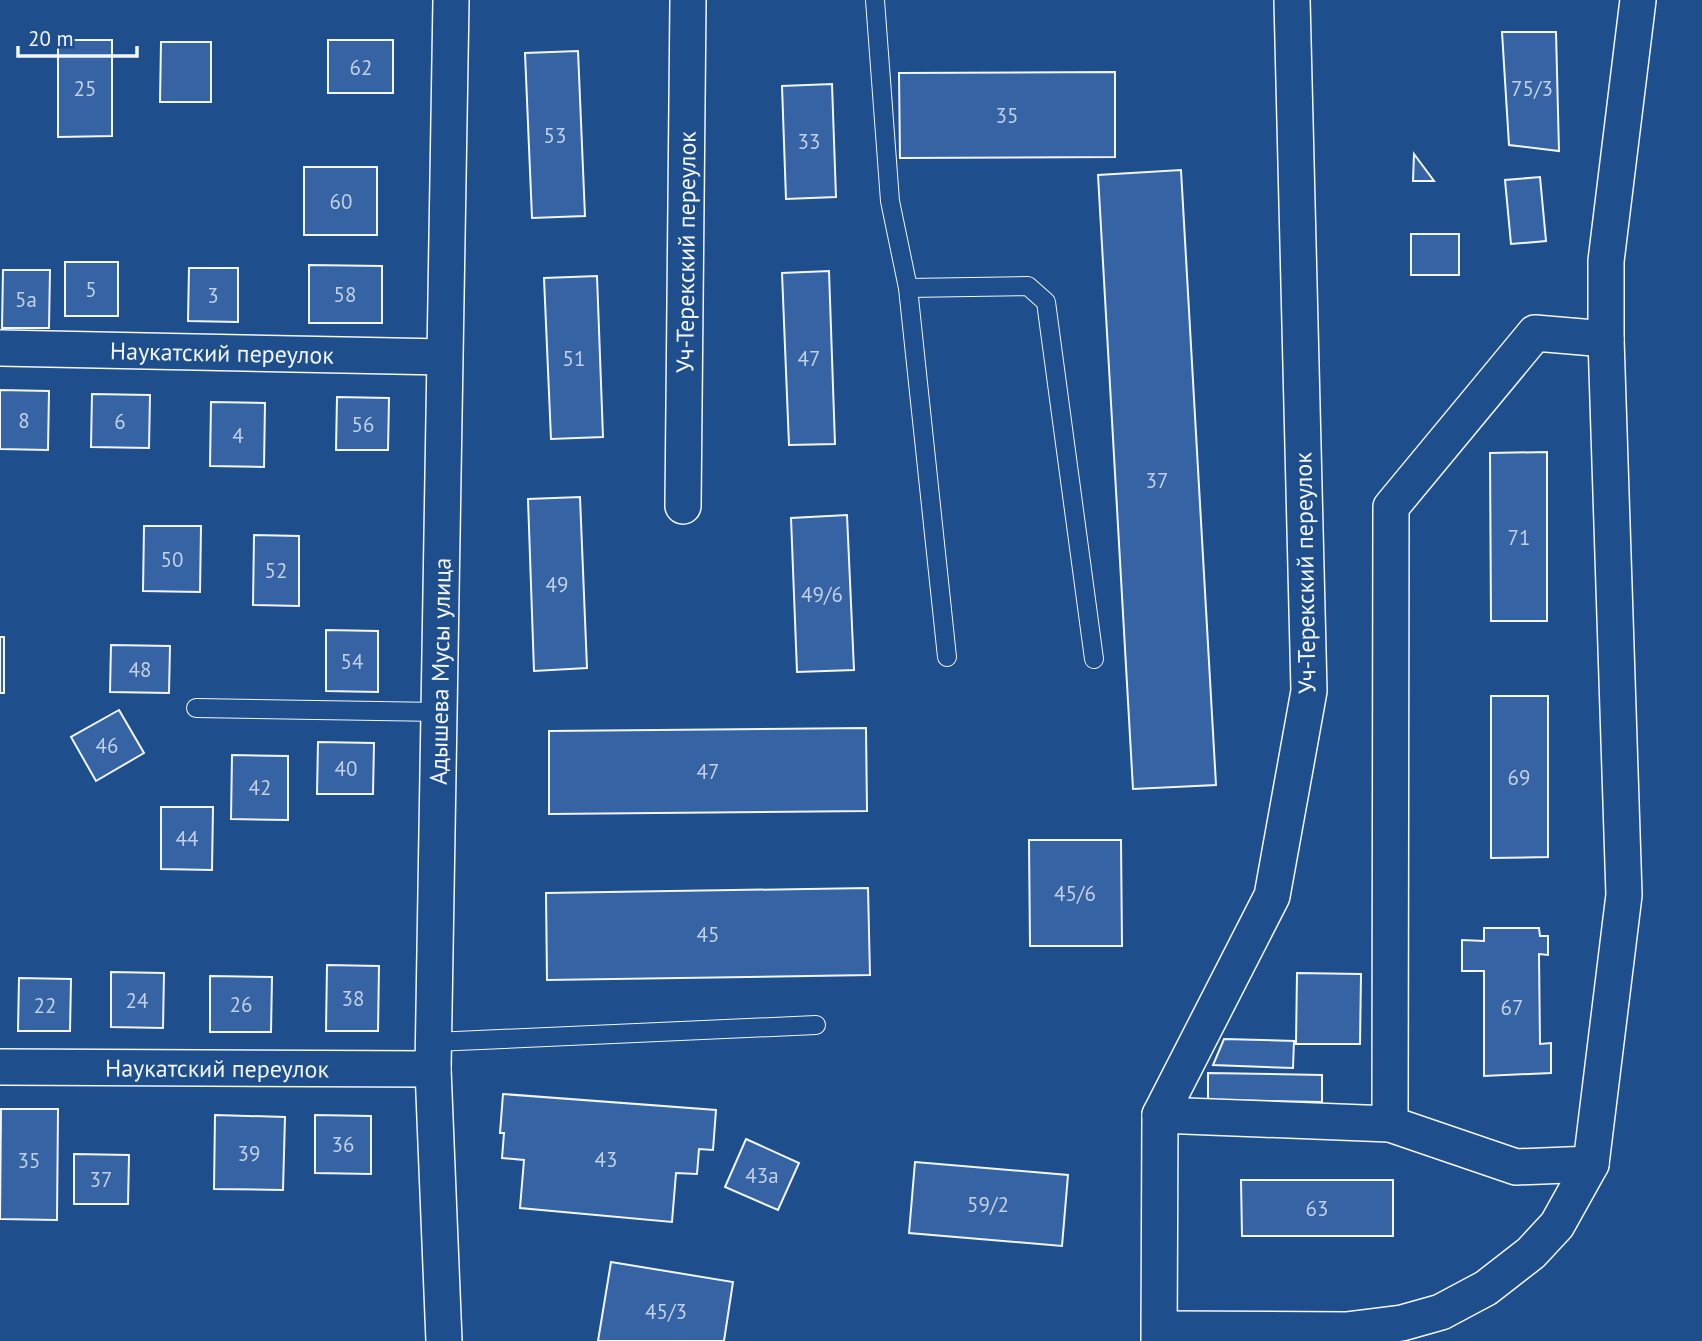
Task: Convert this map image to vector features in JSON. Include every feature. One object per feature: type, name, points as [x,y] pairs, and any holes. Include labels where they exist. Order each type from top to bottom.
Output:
[{"type":"street","name":"Адышева Мусы улица","points":[[444,1341],[433,1056],[451,0]]},
{"type":"street","name":"Уч-Терекский переулок","points":[[683,506],[688,0]]},
{"type":"street","name":"Уч-Терекский переулок","points":[[1159,1335],[1160,1115],[1272,897],[1309,691],[1292,0]]},
{"type":"street","points":[[1159,1335],[1346,1330],[1402,1323],[1441,1312],[1486,1288],[1531,1253],[1558,1225],[1591,1164],[1624,895],[1606,339],[1606,261],[1637,0]]},
{"type":"street","points":[[1390,1124],[1391,507],[1535,333],[1606,339]]},
{"type":"street","name":"Наукатский переулок","points":[[0,348],[444,357]]},
{"type":"street","name":"Наукатский переулок","points":[[0,1067],[433,1056]]},
{"type":"street","points":[[1160,1115],[1390,1124],[1516,1167],[1591,1164]]},
{"type":"lane","points":[[875,0],[890,201],[908,288],[947,657]]},
{"type":"lane","points":[[908,288],[1028,286],[1046,302],[1094,659]]},
{"type":"lane","points":[[197,708],[439,712]]},
{"type":"lane","points":[[433,1056],[816,1025]]},
{"type":"building","points":[[1502,32],[1556,32],[1559,151],[1509,145]]},
{"type":"building","points":[[58,40],[112,40],[112,136],[58,137]]},
{"type":"building","points":[[328,40],[393,40],[393,93],[328,93]]},
{"type":"building","points":[[161,42],[211,42],[211,102],[160,102]]},
{"type":"building","points":[[578,51],[585,216],[532,218],[525,53]]},
{"type":"building","points":[[1115,72],[1115,157],[900,158],[899,73]]},
{"type":"building","points":[[832,84],[836,197],[786,199],[782,86]]},
{"type":"building","points":[[1414,154],[1434,181],[1413,181]]},
{"type":"building","points":[[304,167],[377,167],[377,235],[304,235]]},
{"type":"building","points":[[1181,170],[1216,785],[1133,789],[1098,175]]},
{"type":"building","points":[[1540,177],[1546,241],[1511,244],[1505,180]]},
{"type":"building","points":[[1411,234],[1459,234],[1459,275],[1411,275]]},
{"type":"building","points":[[65,262],[118,262],[118,316],[65,316]]},
{"type":"building","points":[[309,265],[382,266],[382,323],[309,323]]},
{"type":"building","points":[[189,268],[238,268],[238,322],[188,321]]},
{"type":"building","points":[[3,270],[50,270],[49,328],[2,328]]},
{"type":"building","points":[[829,271],[835,444],[789,445],[782,273]]},
{"type":"building","points":[[597,276],[603,437],[551,439],[544,278]]},
{"type":"building","points":[[0,390],[49,391],[48,450],[0,449]]},
{"type":"building","points":[[92,394],[150,395],[149,448],[91,447]]},
{"type":"building","points":[[337,397],[389,398],[388,450],[336,450]]},
{"type":"building","points":[[211,402],[265,403],[264,467],[210,466]]},
{"type":"building","points":[[1547,452],[1547,621],[1491,621],[1490,453]]},
{"type":"building","points":[[580,497],[587,668],[534,671],[528,499]]},
{"type":"building","points":[[847,515],[854,670],[797,672],[791,518]]},
{"type":"building","points":[[144,526],[201,526],[200,592],[143,591]]},
{"type":"building","points":[[254,535],[299,536],[299,606],[253,605]]},
{"type":"building","points":[[326,630],[378,631],[378,692],[326,691]]},
{"type":"building","points":[[0,637],[4,637],[4,693],[0,693]]},
{"type":"building","points":[[111,645],[170,646],[169,693],[110,692]]},
{"type":"building","points":[[1491,696],[1548,696],[1548,857],[1491,858]]},
{"type":"building","points":[[119,710],[144,753],[96,781],[71,737]]},
{"type":"building","points":[[866,728],[867,811],[549,814],[549,731]]},
{"type":"building","points":[[318,742],[374,743],[373,794],[317,794]]},
{"type":"building","points":[[232,755],[288,756],[288,820],[231,819]]},
{"type":"building","points":[[161,807],[213,807],[212,870],[161,869]]},
{"type":"building","points":[[1029,840],[1121,840],[1122,946],[1030,946]]},
{"type":"building","points":[[868,888],[870,975],[547,980],[546,893]]},
{"type":"building","points":[[1484,928],[1539,928],[1540,936],[1548,936],[1548,955],[1539,954],[1540,1044],[1551,1043],[1551,1073],[1484,1076],[1484,971],[1462,971],[1462,940],[1484,941]]},
{"type":"building","points":[[327,965],[379,966],[378,1031],[326,1031]]},
{"type":"building","points":[[111,972],[164,973],[163,1028],[111,1027]]},
{"type":"building","points":[[1297,973],[1361,974],[1360,1044],[1296,1044]]},
{"type":"building","points":[[210,976],[272,977],[271,1032],[210,1032]]},
{"type":"building","points":[[19,978],[71,979],[70,1031],[18,1031]]},
{"type":"building","points":[[1224,1039],[1294,1041],[1293,1068],[1213,1065]]},
{"type":"building","points":[[1208,1073],[1322,1075],[1322,1102],[1208,1100]]},
{"type":"building","points":[[503,1094],[716,1110],[713,1150],[699,1149],[697,1174],[676,1173],[672,1222],[520,1208],[524,1160],[502,1158],[504,1133],[500,1133]]},
{"type":"building","points":[[1,1109],[58,1109],[57,1220],[0,1219]]},
{"type":"building","points":[[215,1115],[285,1117],[283,1190],[214,1189]]},
{"type":"building","points":[[315,1115],[371,1116],[371,1174],[315,1173]]},
{"type":"building","points":[[746,1139],[799,1163],[778,1210],[725,1187]]},
{"type":"building","points":[[74,1154],[129,1155],[128,1204],[74,1204]]},
{"type":"building","points":[[915,1162],[1068,1175],[1062,1246],[909,1233]]},
{"type":"building","points":[[1241,1180],[1393,1180],[1393,1236],[1242,1236]]},
{"type":"building","points":[[611,1262],[733,1282],[724,1341],[598,1341]]}]
